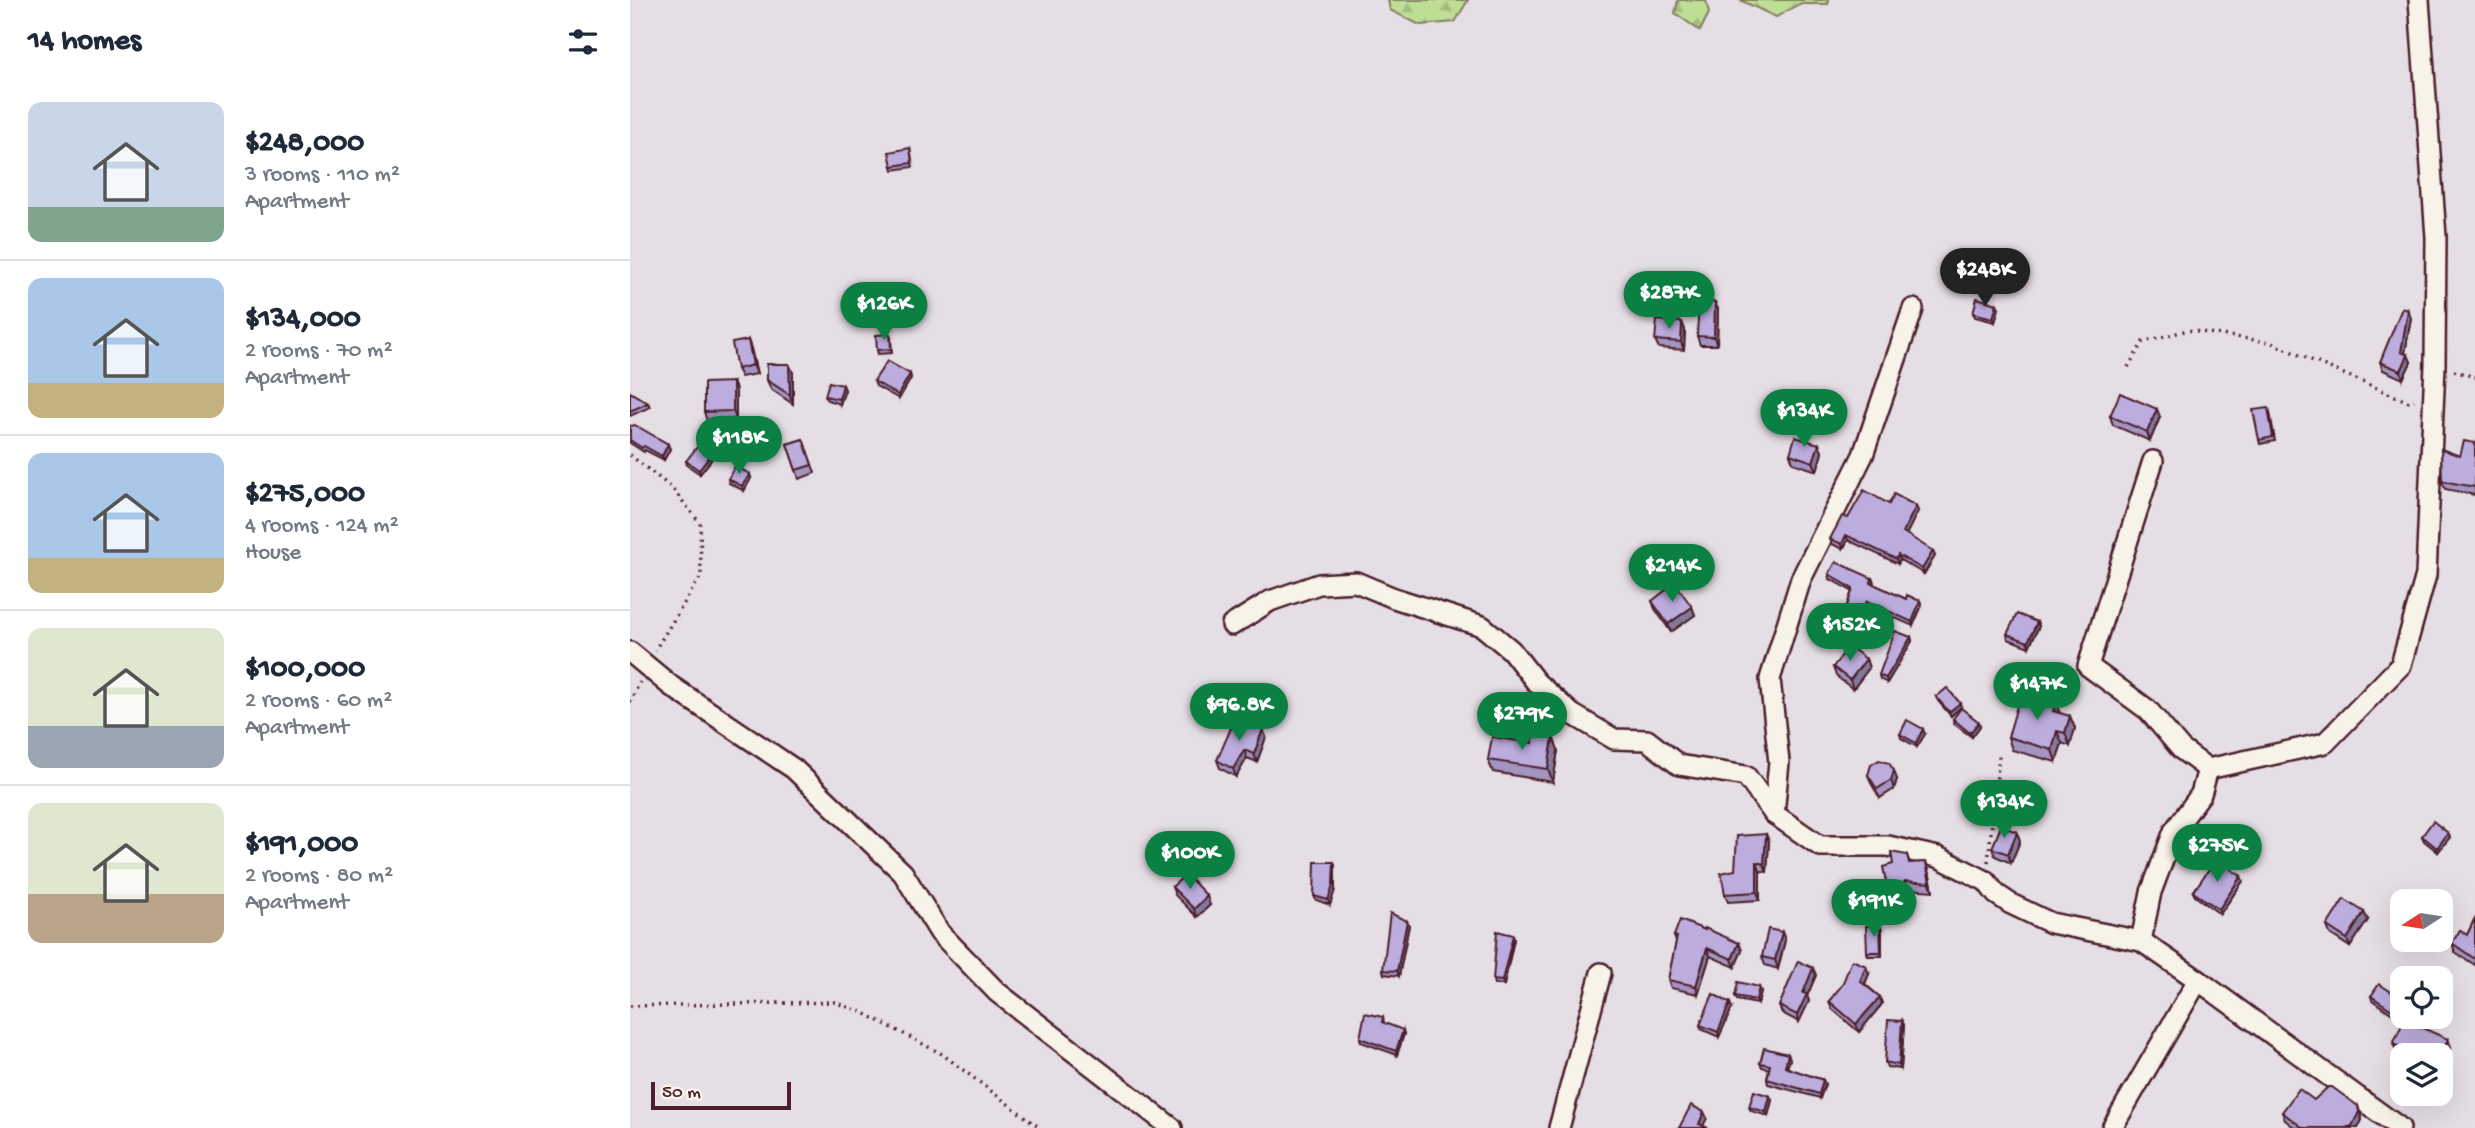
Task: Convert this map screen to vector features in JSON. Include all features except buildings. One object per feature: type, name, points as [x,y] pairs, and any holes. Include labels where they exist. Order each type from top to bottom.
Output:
[{"type":"street","points":[[2153,461],[2088,666],[2148,710],[2181,750],[2208,769],[2325,743],[2401,665],[2426,575],[2435,365],[2436,237],[2419,0]]},
{"type":"street","points":[[1774,814],[1779,762],[1770,679],[1801,579],[1863,456],[1913,309]]},
{"type":"street","points":[[1232,625],[1270,601],[1319,584],[1356,582],[1394,598],[1439,610],[1482,626],[1511,650],[1536,682],[1572,714],[1614,739],[1647,740],[1679,765],[1746,776],[1774,814],[1821,846],[1888,846],[1938,857],[1986,881],[1997,894],[2011,904],[2051,923],[2141,942],[2198,980],[2400,1128]]},
{"type":"street","points":[[630,652],[671,686],[794,769],[903,873],[940,933],[997,992],[1172,1128]]},
{"type":"street","points":[[2141,942],[2151,892],[2174,831],[2202,794],[2208,769]]},
{"type":"street","points":[[1559,1128],[1601,973]]},
{"type":"street","points":[[2112,1128],[2198,980]]},
{"type":"path","points":[[2128,367],[2143,342],[2188,330],[2269,342],[2409,402],[2416,398]]},
{"type":"path","points":[[630,455],[672,488],[700,523],[701,576],[646,664],[630,702]]},
{"type":"path","points":[[1986,881],[1998,756]]},
{"type":"path","points":[[630,1006],[834,1002],[862,1012],[942,1054],[1040,1128]]},
{"type":"green space","points":[[1388,0],[1468,0],[1455,22],[1420,25],[1390,10]]},
{"type":"green space","points":[[1678,0],[1706,0],[1709,13],[1700,31],[1675,13]]},
{"type":"green space","points":[[1740,0],[1829,0],[1828,4],[1799,4],[1776,17]]}]
